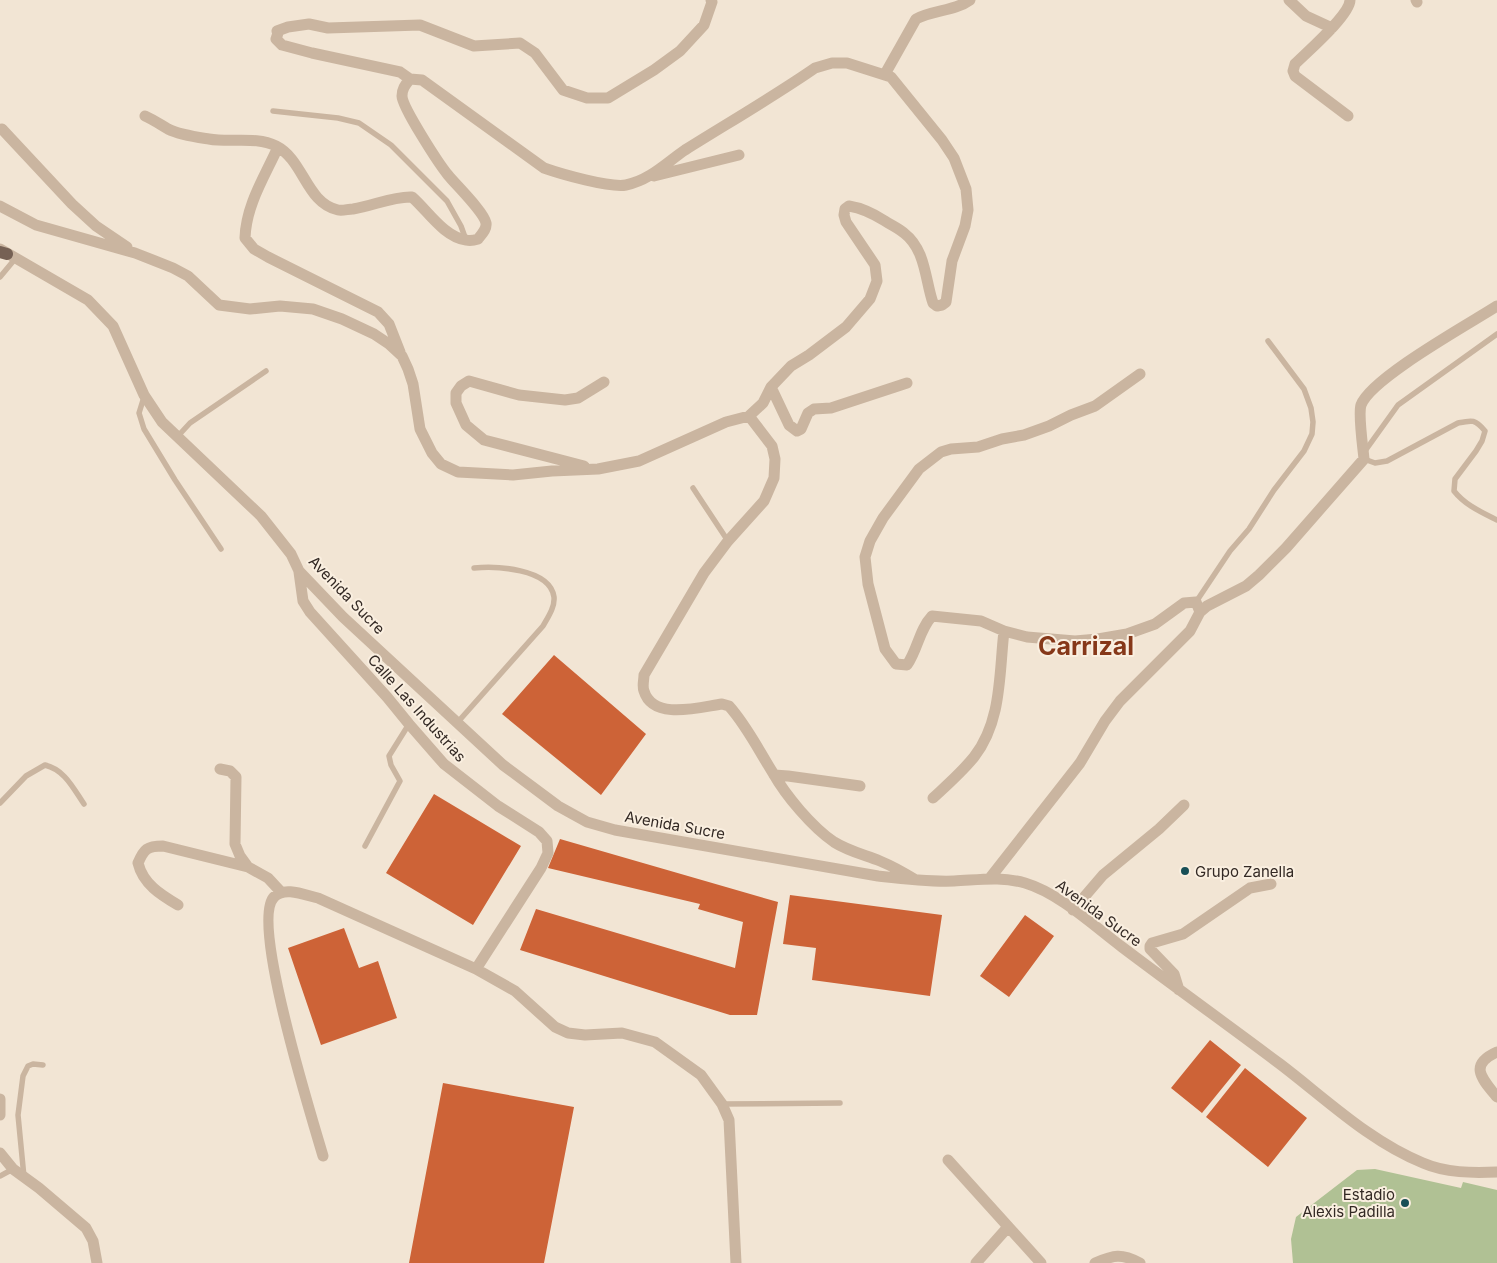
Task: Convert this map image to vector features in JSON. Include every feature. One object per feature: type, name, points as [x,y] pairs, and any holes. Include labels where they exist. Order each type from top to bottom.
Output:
[{"type":"street","points":[[712,0],[704,25],[680,51],[654,70],[608,98],[587,98],[563,90],[535,53],[520,43],[474,46],[420,25],[328,28],[309,24],[288,27],[277,31],[276,39],[282,45],[400,72],[410,79],[422,80],[544,168],[560,173],[606,184],[624,186],[647,178],[739,155]]},
{"type":"street","points":[[885,74],[916,19],[965,4],[970,0]]},
{"type":"street","points":[[1288,0],[1306,16],[1332,28]]},
{"type":"street","points":[[1348,116],[1295,76],[1293,71],[1295,64],[1332,28],[1350,6],[1350,0]]},
{"type":"street","points":[[278,147],[249,211],[245,238],[254,249],[268,258],[378,312],[389,324],[413,384],[420,429],[440,464],[458,472],[514,475],[552,471],[598,470],[639,461],[726,422],[749,416],[763,403],[771,387],[791,366],[846,327],[870,299],[877,281],[876,265],[846,222],[845,209],[849,206],[861,208],[878,216],[906,234],[920,254],[933,303],[937,306],[946,302],[952,261],[965,226],[968,210],[966,189],[954,158],[942,140],[891,77],[885,74],[847,63],[832,63],[815,68],[683,152],[647,178]]},
{"type":"street","points":[[146,116],[170,130],[191,136],[228,142],[245,140],[267,143],[278,147],[298,166],[313,192],[327,206],[340,211],[370,206],[403,197],[412,197],[443,228],[466,240],[478,239],[485,231],[486,223],[482,214],[446,173],[412,119],[402,97],[403,88],[410,79]]},
{"type":"street","points":[[2,129],[72,204],[96,226],[135,253]]},
{"type":"street","points":[[0,206],[36,226],[135,253],[173,268],[188,276],[220,305],[250,309],[280,306],[313,308],[374,334],[402,356]]},
{"type":"street","name":"Avenida Sucre","points":[[6,254],[88,300],[113,326],[144,395],[162,422],[261,516],[291,554],[299,571],[343,617],[457,723],[509,770],[558,806],[587,822],[615,830],[795,863],[918,881],[990,878],[1025,883],[1048,894],[1073,910],[1278,1063],[1376,1139],[1396,1151],[1425,1164],[1469,1173],[1497,1172]]},
{"type":"street","points":[[1140,374],[1095,406],[1071,414],[1049,426],[1024,435],[1002,439],[978,447],[951,449],[941,452],[918,469],[883,518],[870,541],[865,557],[868,584],[885,649],[896,664],[907,665],[913,656],[917,640],[926,622],[932,616],[981,621],[1004,631],[1027,636],[1075,641],[1098,640],[1127,634],[1155,624],[1184,603],[1198,607],[1207,606],[1246,586],[1286,548],[1364,456],[1360,407],[1366,395],[1399,368],[1497,306]]},
{"type":"street","points":[[598,470],[484,440],[466,425],[456,403],[456,393],[461,386],[470,381],[520,395],[565,400],[578,398],[604,382]]},
{"type":"street","points":[[771,387],[789,425],[797,431],[801,429],[808,413],[814,409],[832,408],[907,384]]},
{"type":"street","points":[[749,416],[772,446],[775,459],[774,478],[764,501],[728,541],[704,573],[644,675],[643,690],[648,699],[668,711],[722,704],[729,706],[755,741],[774,775],[796,806],[834,842],[853,852],[881,862],[918,881]]},
{"type":"street","name":"Calle Las Industrias","points":[[299,571],[303,601],[310,612],[387,697],[444,764],[498,806],[539,832],[547,842],[548,853],[541,868],[476,969]]},
{"type":"street","points":[[990,878],[1080,763],[1105,721],[1120,701],[1190,631],[1198,607]]},
{"type":"street","points":[[934,798],[974,756],[984,740],[997,704],[1004,631]]},
{"type":"street","points":[[220,769],[230,772],[236,777],[235,844],[240,856],[248,867]]},
{"type":"street","points":[[774,775],[860,786]]},
{"type":"street","points":[[1073,910],[1103,875],[1184,806]]},
{"type":"street","points":[[178,905],[161,895],[143,876],[138,863],[142,853],[150,846],[163,846],[248,867],[268,878],[281,892]]},
{"type":"street","points":[[1179,990],[1174,974],[1150,949],[1152,943],[1183,934],[1250,888],[1271,884]]},
{"type":"street","points":[[323,1156],[284,1022],[271,945],[268,907],[273,897],[281,892],[292,892],[318,898],[476,969],[515,991],[555,1027],[568,1033],[584,1035],[622,1033],[655,1042],[701,1075],[722,1104],[729,1120],[736,1263]]},
{"type":"street","points":[[1497,1052],[1486,1057],[1480,1068],[1481,1078],[1497,1096]]},
{"type":"street","points":[[0,1099],[0,1115]]},
{"type":"street","points":[[0,1153],[13,1169],[39,1188],[86,1228],[93,1241],[97,1263]]},
{"type":"street","points":[[948,1160],[1041,1263]]},
{"type":"street","points":[[976,1263],[1008,1227]]},
{"type":"street","points":[[1095,1263],[1111,1256],[1124,1256],[1140,1263]]},
{"type":"lane","points":[[274,111],[338,118],[359,123],[391,145],[447,201],[461,226],[466,240]]},
{"type":"lane","points":[[0,277],[6,254]]},
{"type":"lane","points":[[1497,334],[1398,405],[1364,456],[1375,463],[1387,461],[1458,423],[1478,422],[1486,431],[1482,441],[1455,479],[1454,491],[1460,499],[1497,520]]},
{"type":"lane","points":[[1198,607],[1230,552],[1304,451],[1312,434],[1314,422],[1304,389],[1268,341]]},
{"type":"lane","points":[[178,436],[190,423],[266,371]]},
{"type":"lane","points":[[144,395],[139,413],[144,429],[221,549]]},
{"type":"lane","points":[[692,488],[728,541]]},
{"type":"lane","points":[[457,723],[544,626],[553,607],[554,595],[544,581],[527,572],[493,566],[474,568]]},
{"type":"lane","points":[[365,846],[400,781],[391,765],[389,756],[409,724]]},
{"type":"lane","points":[[0,803],[26,776],[44,765],[55,768],[66,778],[84,804]]},
{"type":"lane","points":[[24,1177],[18,1115],[23,1076],[28,1066],[33,1064],[43,1065]]},
{"type":"lane","points":[[722,1104],[840,1103]]},
{"type":"lane","points":[[0,1176],[13,1169]]},
{"type":"green space","name":"Estadio Alexis Padilla","points":[[1375,1169],[1461,1188],[1463,1182],[1497,1190],[1497,1263],[1293,1263],[1291,1239],[1296,1217],[1357,1170]]},
{"type":"building","points":[[554,655],[646,734],[601,795],[502,714]]},
{"type":"building","points":[[434,794],[521,846],[473,925],[386,873]]},
{"type":"building","points":[[560,839],[778,902],[757,1015],[730,1015],[520,950],[536,909],[735,968],[743,922],[698,909],[700,904],[548,868]]},
{"type":"building","points":[[790,895],[942,915],[930,996],[812,980],[816,948],[783,944]]},
{"type":"building","points":[[1025,915],[1054,936],[1009,997],[980,976]]},
{"type":"building","points":[[344,928],[359,968],[378,961],[397,1018],[321,1045],[288,948]]},
{"type":"building","points":[[1210,1040],[1241,1065],[1202,1113],[1171,1088]]},
{"type":"building","points":[[1245,1068],[1307,1118],[1268,1167],[1206,1117]]},
{"type":"building","points":[[443,1083],[574,1107],[544,1263],[409,1263]]},
{"type":"place","name":"Grupo Zanella","points":[[1185,871]]},
{"type":"place","name":"Estadio Alexis Padilla","points":[[1405,1203]]},
{"type":"district","name":"Carrizal","points":[[1086,646]]}]
